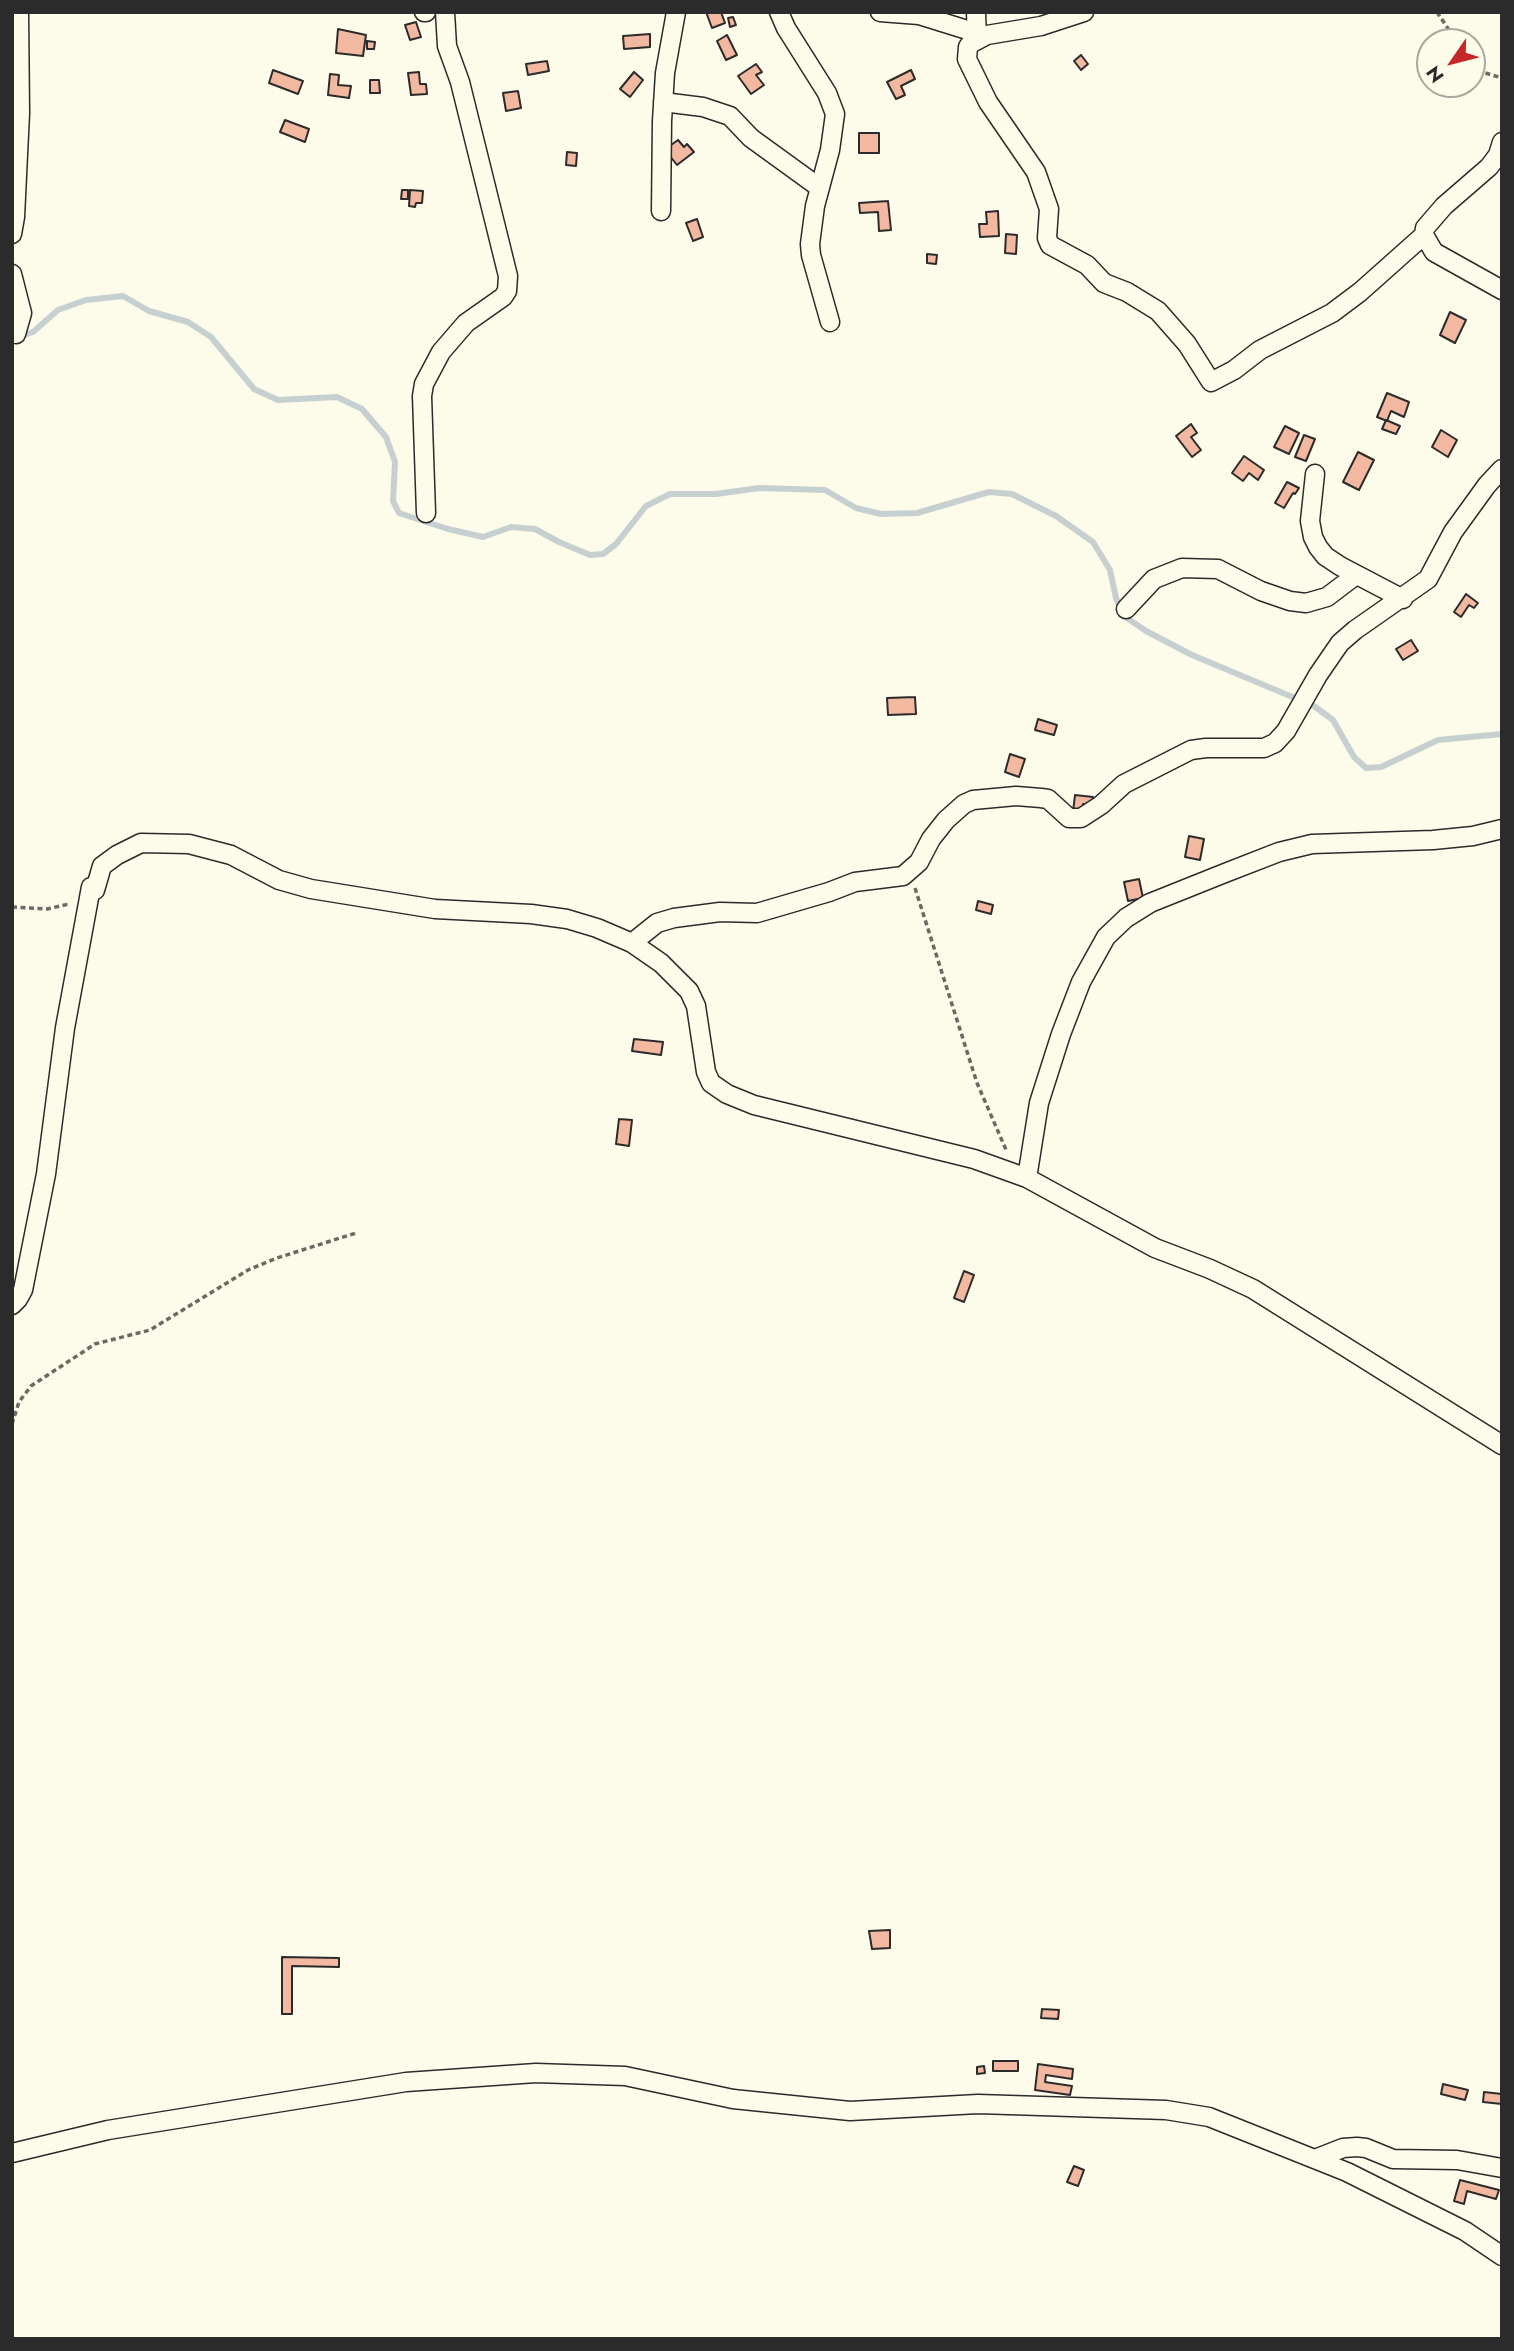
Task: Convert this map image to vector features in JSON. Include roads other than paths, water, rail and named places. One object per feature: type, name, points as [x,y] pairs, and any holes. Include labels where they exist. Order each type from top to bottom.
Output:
[{"type":"street","points":[[12,234],[20,113],[19,12]]},
{"type":"street","points":[[426,513],[422,396],[424,384],[441,352],[466,323],[503,297],[507,290],[508,276],[463,93],[447,46],[445,12]]},
{"type":"street","points":[[661,211],[660,160],[665,73],[676,12]]},
{"type":"street","points":[[779,12],[786,28],[828,93],[835,114],[830,150],[812,229],[811,255],[830,322]]},
{"type":"street","points":[[880,12],[919,15],[977,37],[1041,26],[1083,12]]},
{"type":"street","points":[[976,12],[977,37],[968,47],[967,59],[988,102],[1036,172],[1049,209],[1047,238],[1050,245],[1087,265],[1100,280],[1127,292],[1158,311],[1187,344],[1211,382],[1226,375],[1260,350],[1332,313],[1424,235]]},
{"type":"street","points":[[663,102],[718,110],[730,116],[751,138],[820,188]]},
{"type":"street","points":[[1502,142],[1498,155],[1489,167],[1444,206],[1425,228],[1424,235],[1434,252],[1502,290]]},
{"type":"street","points":[[12,274],[22,313],[16,334]]},
{"type":"street","points":[[632,943],[650,928],[674,918],[720,912],[757,913],[855,882],[896,878],[911,871],[946,820],[964,804],[973,800],[1016,796],[1048,799],[1069,818],[1081,818],[1101,805],[1124,784],[1191,750],[1206,747],[1264,748],[1275,743],[1286,731],[1340,643],[1428,579],[1453,532],[1487,485],[1502,470]]},
{"type":"street","points":[[1315,474],[1310,521],[1313,537],[1325,556],[1403,599]]},
{"type":"street","points":[[1126,609],[1154,579],[1182,568],[1218,569],[1261,591],[1290,601],[1306,603],[1327,597],[1356,575]]},
{"type":"street","points":[[1023,1177],[1039,1102],[1081,982],[1106,937],[1126,918],[1150,903],[1214,877],[1279,852],[1312,844],[1433,840],[1473,836],[1502,829]]},
{"type":"street","points":[[12,1305],[23,1290],[46,1174],[65,1028],[91,887],[95,890],[102,866],[129,848],[141,843],[189,844],[231,855],[279,880],[311,889],[435,909],[567,919],[632,943],[661,963],[689,991],[696,1006],[706,1073],[711,1083],[727,1094],[779,1112],[974,1159],[1023,1177],[1155,1248],[1253,1289],[1304,1318],[1502,1445]]},
{"type":"street","points":[[12,2153],[108,2130],[406,2082],[536,2073],[625,2076],[733,2099],[838,2110],[978,2104],[1166,2110],[1209,2117],[1315,2159],[1407,2200],[1465,2231],[1502,2256]]},
{"type":"street","points":[[1315,2159],[1343,2148],[1357,2147],[1393,2159],[1457,2160],[1502,2168]]},
{"type":"waterway","points":[[18,337],[33,332],[58,310],[86,300],[123,296],[149,311],[188,322],[211,337],[254,389],[278,400],[337,397],[362,409],[386,437],[395,462],[393,501],[399,513],[483,537],[511,527],[535,529],[590,555],[603,554],[616,544],[646,506],[670,494],[716,494],[759,488],[825,490],[856,508],[881,514],[917,513],[989,492],[1012,494],[1056,516],[1093,542],[1110,570],[1116,598],[1124,616],[1192,655],[1314,706],[1333,720],[1354,757],[1366,768],[1381,767],[1438,740],[1502,734]]}]
